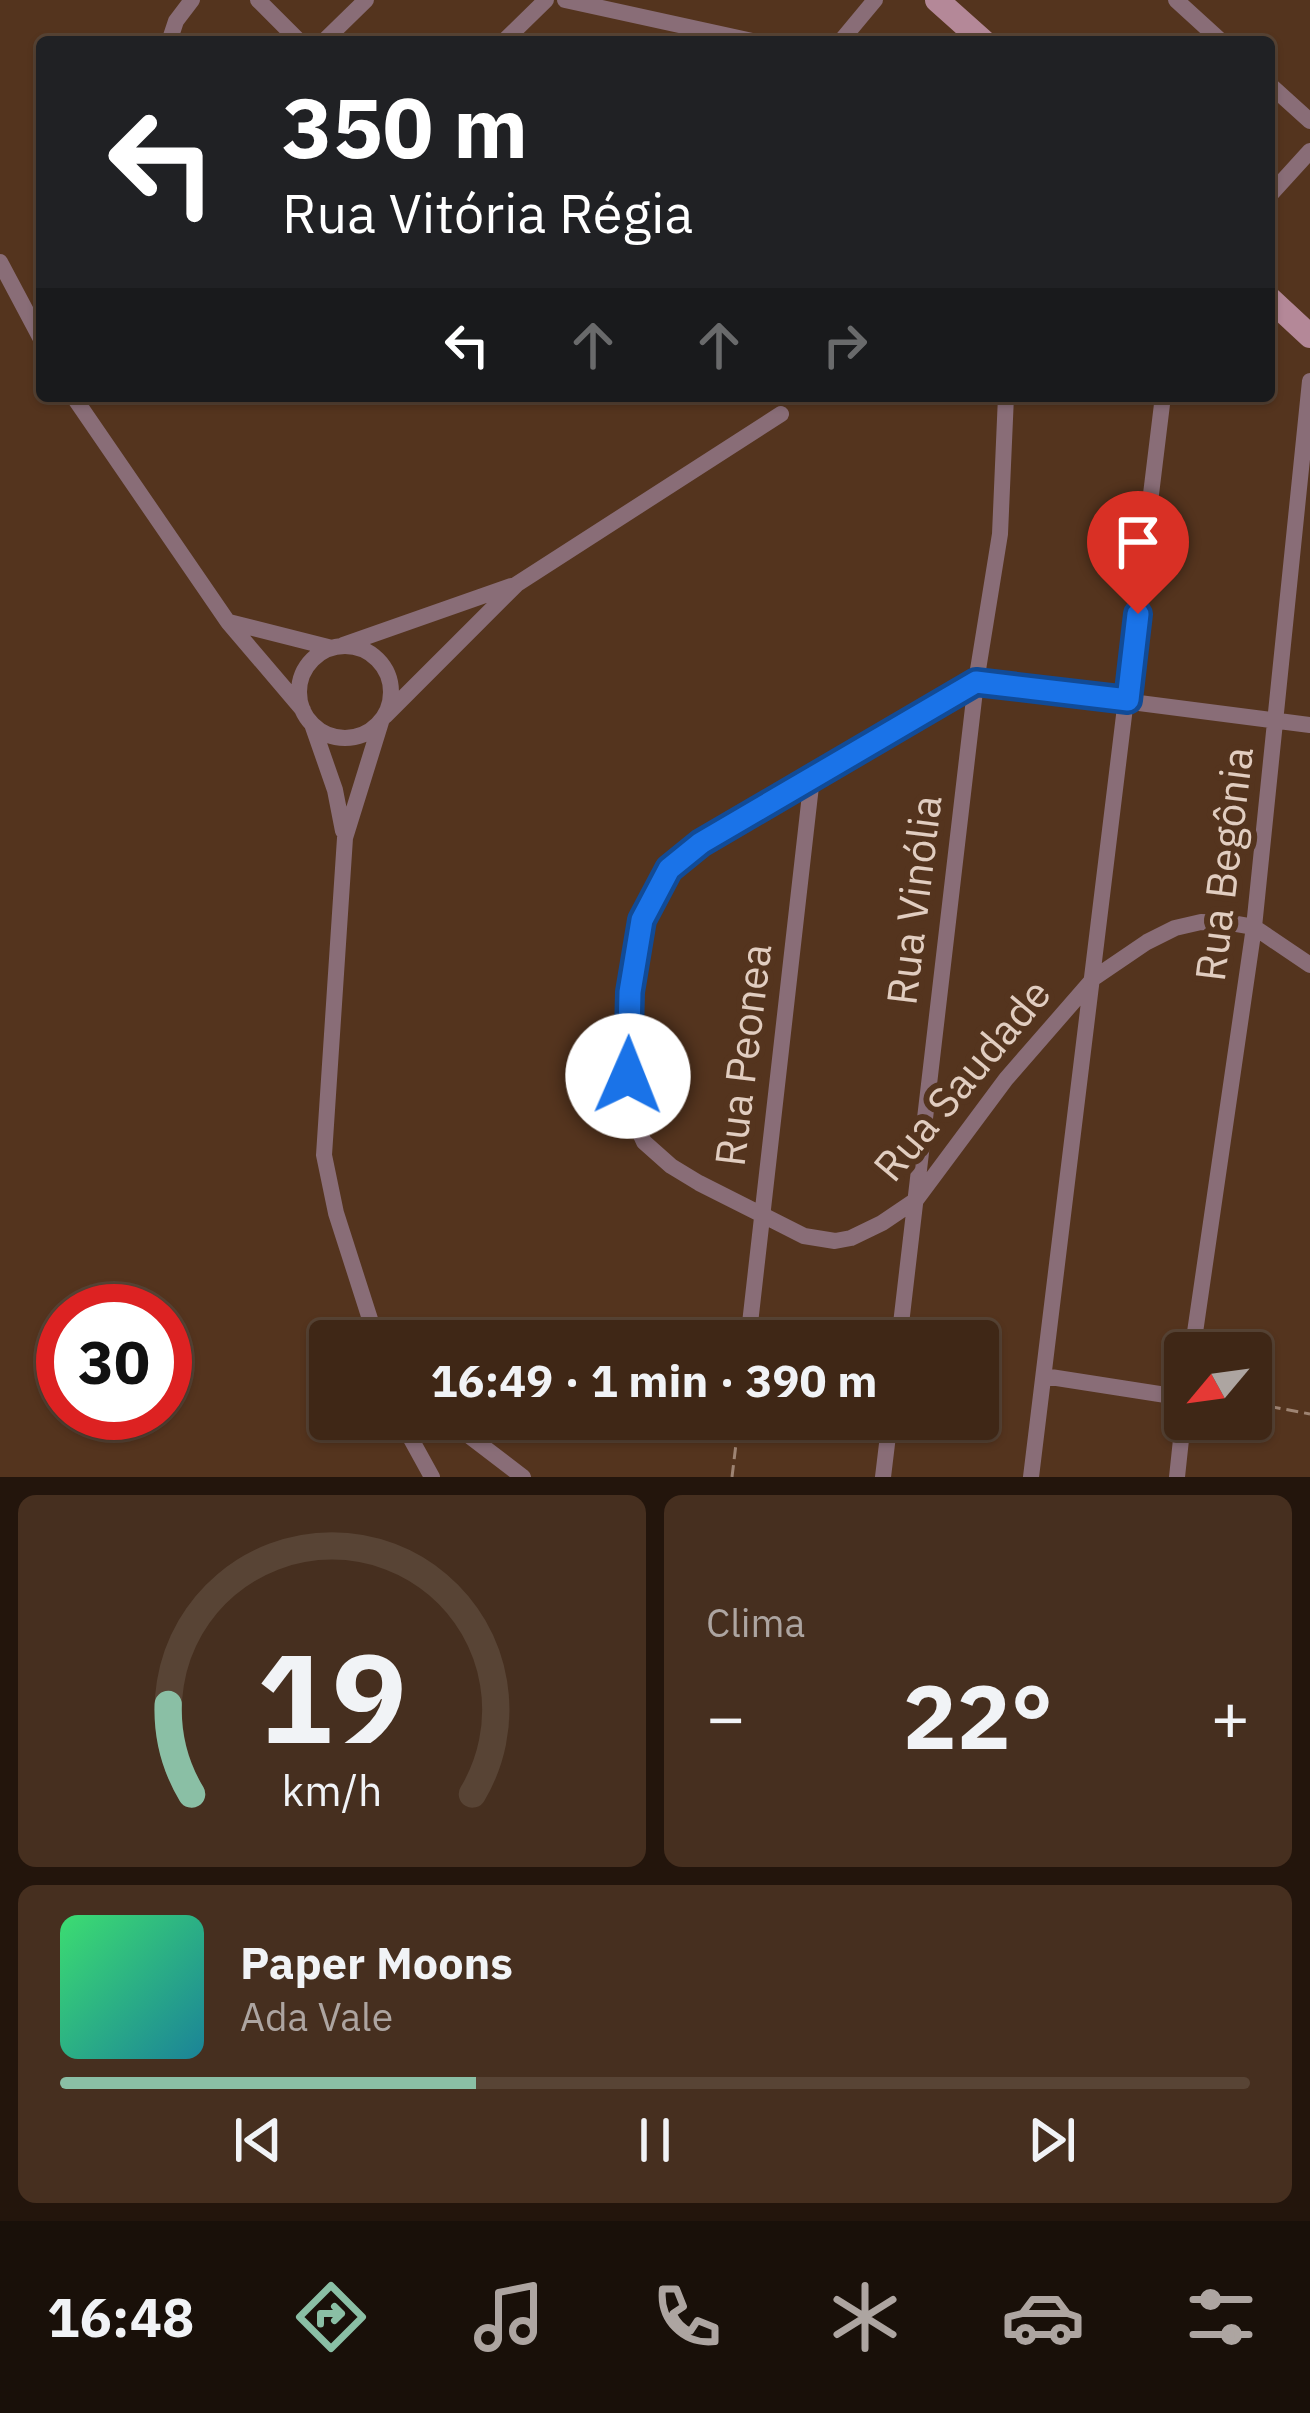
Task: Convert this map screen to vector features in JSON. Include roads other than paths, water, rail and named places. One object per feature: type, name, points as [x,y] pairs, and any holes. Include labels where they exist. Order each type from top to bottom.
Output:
[{"type":"main road","points":[[939,0],[978,36]]},
{"type":"main road","points":[[1275,304],[1310,336]]},
{"type":"street","points":[[171,36],[192,0]]},
{"type":"street","points":[[258,0],[294,36]]},
{"type":"street","points":[[329,36],[365,0]]},
{"type":"street","points":[[509,36],[546,0]]},
{"type":"street","points":[[566,0],[730,36]]},
{"type":"street","points":[[845,36],[875,0]]},
{"type":"street","points":[[1176,0],[1215,36]]},
{"type":"street","points":[[1275,89],[1310,121]]},
{"type":"street","points":[[1275,189],[1310,151]]},
{"type":"street","points":[[0,262],[36,330]]},
{"type":"street","name":"Rua Begônia","points":[[1195,1332],[1254,928],[1310,381]]},
{"type":"street","points":[[77,402],[228,622],[308,717],[334,736],[347,738],[371,730],[518,584],[782,414]]},
{"type":"street","name":"Rua Vinólia","points":[[902,1320],[976,682],[1000,534],[1006,402]]},
{"type":"street","points":[[1030,1477],[1162,402]]},
{"type":"street","points":[[345,838],[335,790],[308,717],[302,677],[314,658],[518,584]]},
{"type":"street","points":[[228,622],[367,651],[387,673],[391,687],[345,838],[324,1155],[336,1213],[369,1320]]},
{"type":"street","points":[[976,682],[1310,725]]},
{"type":"street","name":"Rua Saudade","points":[[976,682],[732,822],[669,869],[648,905],[633,963],[628,1107],[636,1131],[670,1166],[790,1231],[835,1240],[867,1232],[916,1200],[1006,1079],[1094,978],[1174,928],[1201,922],[1254,928],[1310,965]]},
{"type":"street","name":"Rua Peonea","points":[[750,1320],[812,777]]},
{"type":"street","points":[[1044,1376],[1164,1396]]},
{"type":"street","points":[[415,1440],[432,1477]]},
{"type":"street","points":[[475,1440],[524,1477]]},
{"type":"street","points":[[883,1477],[887,1440]]},
{"type":"street","points":[[1177,1477],[1181,1440]]}]
